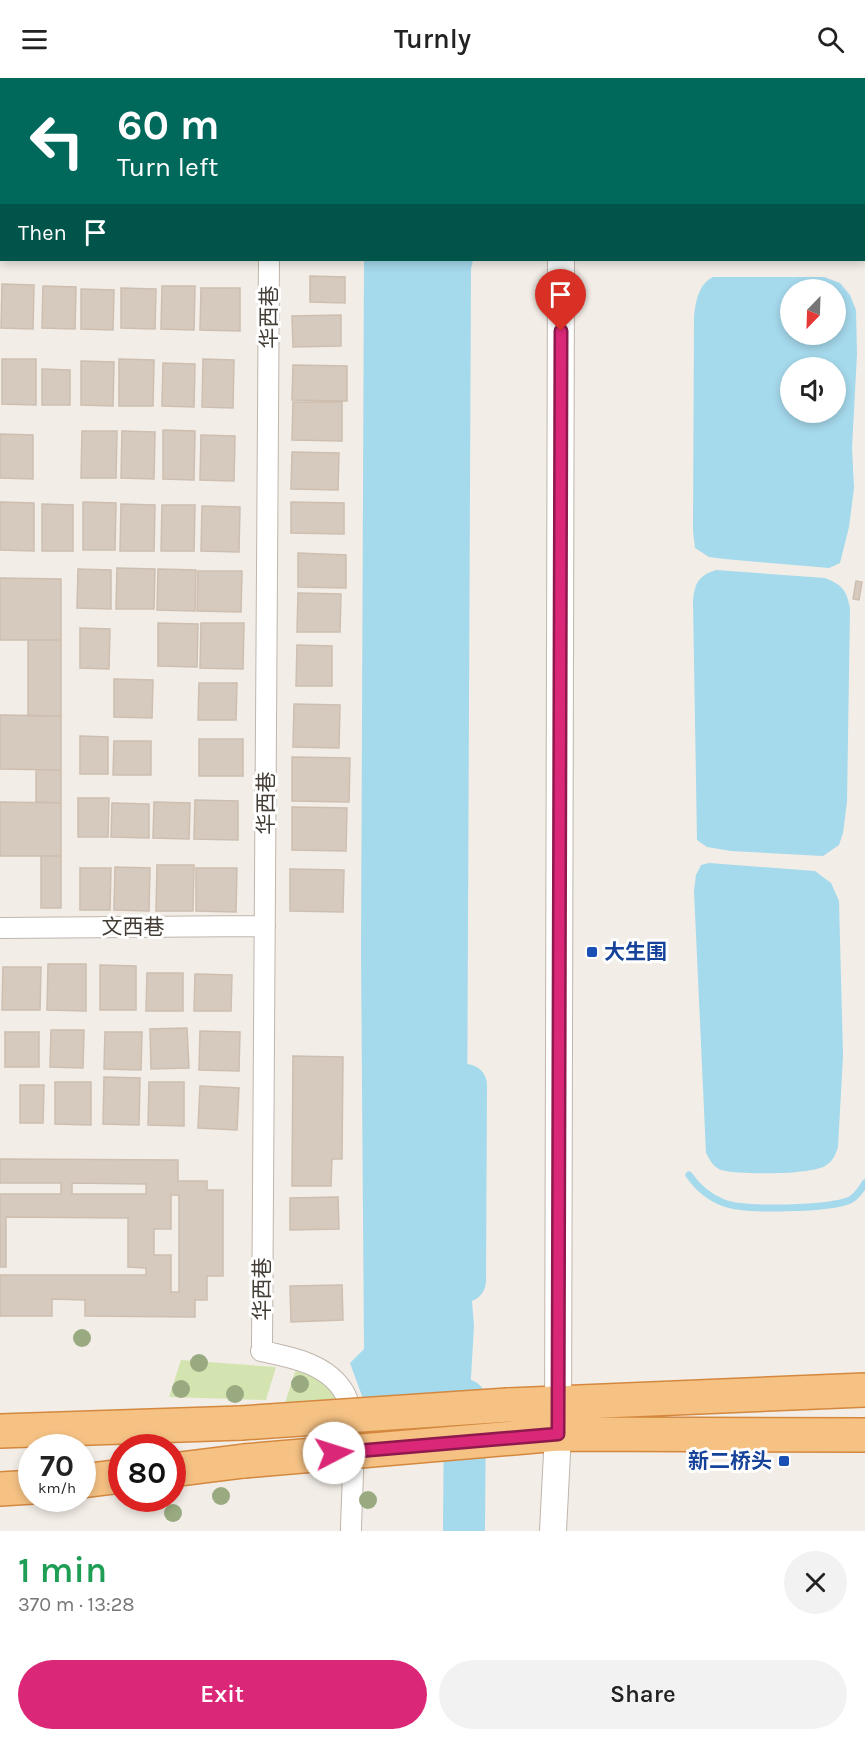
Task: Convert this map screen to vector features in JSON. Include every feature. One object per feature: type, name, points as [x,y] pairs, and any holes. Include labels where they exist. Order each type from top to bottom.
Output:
[{"type":"highway","points":[[0,1431],[241,1423],[558,1402],[865,1390]]},
{"type":"highway","points":[[186,1468],[244,1461],[558,1434],[865,1435]]},
{"type":"highway","points":[[0,1489],[18,1488]]},
{"type":"street","name":"华西巷","points":[[269,261],[262,1349],[308,1364],[336,1382],[345,1394],[352,1430],[351,1531]]},
{"type":"street","points":[[553,1531],[558,1434],[561,261]]},
{"type":"street","name":"文西巷","points":[[0,928],[265,926]]},
{"type":"green space","points":[[181,1360],[276,1367],[266,1400],[169,1397]]},
{"type":"green space","points":[[296,1369],[331,1385],[340,1406],[285,1403]]},
{"type":"water","points":[[364,261],[473,261],[467,1141],[460,1154],[474,1326],[469,1411],[370,1418],[350,1363],[364,1349],[361,951]]},
{"type":"water","points":[[713,277],[824,277],[829,279],[780,279],[780,345],[846,345],[846,290],[850,295],[856,310],[857,354],[852,448],[854,488],[849,527],[840,563],[829,568],[725,559],[709,557],[695,548],[693,531],[694,319],[698,295],[704,284]]},
{"type":"water","points":[[716,570],[825,578],[836,583],[847,596],[850,608],[847,802],[839,845],[823,856],[731,851],[707,847],[697,840],[693,601],[698,581]]},
{"type":"water","points":[[709,863],[815,871],[831,883],[839,901],[843,1056],[838,1147],[830,1162],[817,1169],[774,1173],[730,1172],[716,1167],[706,1153],[694,891],[696,875],[701,865]]},
{"type":"building","points":[[310,276],[345,277],[345,303],[310,302]]},
{"type":"building","points":[[2,284],[34,285],[33,329],[1,328]]},
{"type":"building","points":[[43,286],[76,287],[75,329],[42,328]]},
{"type":"building","points":[[162,286],[195,286],[194,330],[161,329]]},
{"type":"building","points":[[121,288],[156,289],[155,329],[121,328]]},
{"type":"building","points":[[201,288],[240,288],[240,331],[200,330]]},
{"type":"building","points":[[81,289],[114,290],[113,330],[81,329]]},
{"type":"building","points":[[341,315],[341,346],[293,347],[292,316]]},
{"type":"building","points":[[2,359],[36,359],[36,405],[2,404]]},
{"type":"building","points":[[119,359],[154,360],[153,406],[119,406]]},
{"type":"building","points":[[203,359],[234,360],[233,408],[202,407]]},
{"type":"building","points":[[81,361],[114,362],[113,406],[81,405]]},
{"type":"building","points":[[163,363],[195,364],[194,407],[162,406]]},
{"type":"building","points":[[293,365],[347,366],[347,401],[292,400]]},
{"type":"building","points":[[42,369],[70,370],[70,405],[42,405]]},
{"type":"building","points":[[293,402],[342,402],[342,441],[292,440]]},
{"type":"building","points":[[163,430],[195,431],[194,480],[163,479]]},
{"type":"building","points":[[82,431],[117,431],[116,478],[81,478]]},
{"type":"building","points":[[122,431],[155,432],[154,479],[121,478]]},
{"type":"building","points":[[0,434],[33,435],[33,479],[0,478]]},
{"type":"building","points":[[201,435],[235,436],[234,481],[200,480]]},
{"type":"building","points":[[292,452],[339,453],[338,490],[291,489]]},
{"type":"building","points":[[0,502],[34,503],[34,551],[0,550]]},
{"type":"building","points":[[83,502],[116,503],[115,550],[83,550]]},
{"type":"building","points":[[291,502],[344,503],[344,534],[291,533]]},
{"type":"building","points":[[42,504],[73,505],[73,551],[42,551]]},
{"type":"building","points":[[121,504],[155,505],[154,551],[120,551]]},
{"type":"building","points":[[162,505],[195,505],[194,551],[161,551]]},
{"type":"building","points":[[202,506],[240,507],[239,552],[201,551]]},
{"type":"building","points":[[298,553],[346,555],[346,588],[298,587]]},
{"type":"building","points":[[117,568],[155,569],[154,609],[116,609]]},
{"type":"building","points":[[78,569],[111,570],[111,609],[77,608]]},
{"type":"building","points":[[158,569],[196,570],[195,611],[157,610]]},
{"type":"building","points":[[198,571],[242,571],[241,612],[197,611]]},
{"type":"building","points":[[0,578],[61,579],[61,640],[0,640]]},
{"type":"building","points":[[856,581],[862,582],[859,600],[853,599]]},
{"type":"building","points":[[298,593],[341,594],[340,632],[297,632]]},
{"type":"building","points":[[158,623],[198,624],[197,667],[158,666]]},
{"type":"building","points":[[201,623],[244,623],[243,669],[200,668]]},
{"type":"building","points":[[80,628],[110,629],[109,669],[80,668]]},
{"type":"building","points":[[28,640],[61,640],[61,716],[28,716]]},
{"type":"building","points":[[297,645],[332,646],[332,686],[296,686]]},
{"type":"building","points":[[114,679],[153,680],[152,718],[114,717]]},
{"type":"building","points":[[199,683],[237,683],[236,720],[198,720]]},
{"type":"building","points":[[294,704],[340,705],[339,748],[293,747]]},
{"type":"building","points":[[0,715],[61,716],[61,770],[0,769]]},
{"type":"building","points":[[80,736],[108,737],[108,774],[80,774]]},
{"type":"building","points":[[199,739],[243,739],[243,776],[199,776]]},
{"type":"building","points":[[114,741],[151,741],[151,775],[113,775]]},
{"type":"building","points":[[292,757],[350,758],[349,802],[292,801]]},
{"type":"building","points":[[36,770],[61,770],[61,803],[36,802]]},
{"type":"building","points":[[78,798],[109,798],[108,837],[78,837]]},
{"type":"building","points":[[195,800],[238,801],[238,840],[194,839]]},
{"type":"building","points":[[0,802],[61,803],[61,856],[0,856]]},
{"type":"building","points":[[154,802],[190,803],[189,839],[153,838]]},
{"type":"building","points":[[112,803],[149,804],[149,838],[111,837]]},
{"type":"building","points":[[292,807],[347,808],[346,851],[292,850]]},
{"type":"building","points":[[41,856],[61,856],[61,908],[41,908]]},
{"type":"building","points":[[157,865],[194,865],[193,911],[156,911]]},
{"type":"building","points":[[115,867],[150,868],[149,911],[114,910]]},
{"type":"building","points":[[80,868],[111,868],[110,910],[80,910]]},
{"type":"building","points":[[196,868],[237,868],[236,912],[196,911]]},
{"type":"building","points":[[290,869],[344,870],[343,912],[290,911]]},
{"type":"building","points":[[48,964],[86,964],[86,1011],[47,1010]]},
{"type":"building","points":[[100,965],[136,966],[136,1010],[100,1010]]},
{"type":"building","points":[[3,967],[41,967],[40,1010],[2,1010]]},
{"type":"building","points":[[147,973],[183,973],[183,1011],[146,1011]]},
{"type":"building","points":[[195,974],[232,975],[231,1011],[194,1011]]},
{"type":"building","points":[[187,1028],[189,1068],[151,1069],[150,1029]]},
{"type":"building","points":[[51,1030],[84,1030],[83,1068],[50,1067]]},
{"type":"building","points":[[200,1031],[240,1032],[239,1071],[199,1070]]},
{"type":"building","points":[[5,1032],[39,1032],[39,1067],[5,1067]]},
{"type":"building","points":[[105,1032],[142,1032],[141,1070],[104,1069]]},
{"type":"building","points":[[293,1056],[343,1057],[342,1159],[332,1159],[331,1186],[292,1186]]},
{"type":"building","points":[[104,1077],[140,1078],[139,1125],[103,1124]]},
{"type":"building","points":[[55,1082],[91,1082],[91,1125],[55,1124]]},
{"type":"building","points":[[149,1082],[184,1082],[184,1126],[148,1125]]},
{"type":"building","points":[[20,1085],[44,1085],[43,1123],[20,1123]]},
{"type":"building","points":[[200,1086],[239,1088],[237,1130],[198,1128]]},
{"type":"building","points":[[0,1159],[178,1160],[178,1181],[207,1181],[207,1190],[223,1190],[223,1276],[207,1276],[207,1300],[195,1300],[195,1317],[85,1316],[85,1300],[52,1299],[52,1316],[0,1316],[0,1275],[146,1275],[146,1268],[128,1267],[128,1218],[6,1217],[6,1267],[0,1267],[0,1194],[61,1194],[61,1183],[0,1183]],"holes":[[[72,1183],[146,1184],[146,1194],[72,1194]],[[171,1195],[179,1195],[179,1292],[171,1292],[171,1255],[154,1255],[154,1229],[171,1229]]]},
{"type":"building","points":[[338,1197],[339,1229],[290,1230],[290,1198]]},
{"type":"building","points":[[342,1285],[343,1320],[291,1322],[290,1286]]},
{"type":"waterway","points":[[465,1281],[466,1085]]},
{"type":"waterway","points":[[689,1175],[708,1195],[724,1203],[768,1208],[839,1203],[850,1200],[859,1193],[865,1183]]},
{"type":"waterway","points":[[464,1531],[465,1400]]},
{"type":"place","name":"大生围","points":[[592,952]]},
{"type":"place","name":"新二桥头","points":[[784,1461]]},
{"type":"route","points":[[334,1453],[558,1434],[561,331]]}]
